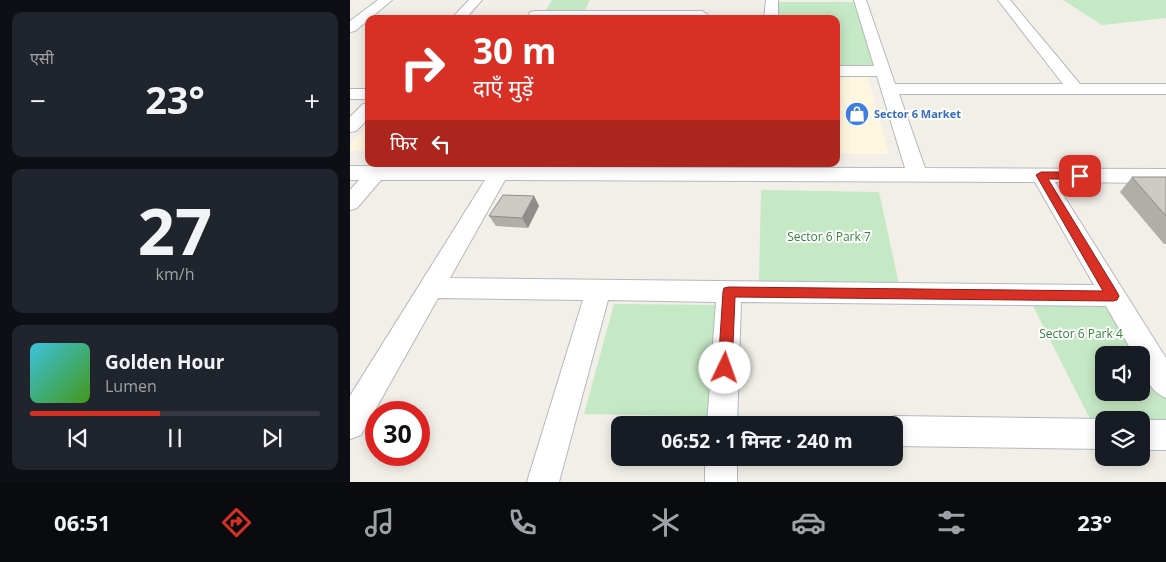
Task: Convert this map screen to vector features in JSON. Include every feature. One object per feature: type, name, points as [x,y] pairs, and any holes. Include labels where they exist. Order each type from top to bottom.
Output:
[{"type":"street","points":[[367,15],[386,0]]},
{"type":"street","points":[[462,15],[476,0]]},
{"type":"street","points":[[534,15],[545,0]]},
{"type":"street","points":[[702,15],[705,0]]},
{"type":"street","points":[[772,0],[772,15]]},
{"type":"street","points":[[860,0],[915,169]]},
{"type":"street","points":[[1004,0],[1075,89]]},
{"type":"street","points":[[350,28],[365,16]]},
{"type":"street","points":[[840,71],[883,71]]},
{"type":"street","points":[[889,89],[1166,89]]},
{"type":"street","points":[[350,94],[365,94]]},
{"type":"street","points":[[350,127],[365,112]]},
{"type":"street","points":[[350,158],[365,163]]},
{"type":"street","points":[[840,162],[915,169],[1041,175],[1163,177]]},
{"type":"street","points":[[350,173],[369,167]]},
{"type":"street","points":[[350,203],[371,167]]},
{"type":"street","points":[[415,167],[501,169],[915,169]]},
{"type":"street","points":[[350,424],[501,169]]},
{"type":"street","points":[[1041,175],[1166,384]]},
{"type":"street","points":[[430,288],[1113,296]]},
{"type":"street","points":[[543,482],[598,290]]},
{"type":"street","points":[[722,416],[729,292]]},
{"type":"street","points":[[903,431],[1095,434]]},
{"type":"street","points":[[1150,435],[1166,435]]},
{"type":"street","points":[[721,466],[721,482]]},
{"type":"shaded area","name":"Sector 6 Market","points":[[840,74],[867,74],[889,154],[840,154]]},
{"type":"shaded area","points":[[365,128],[365,151],[350,151],[350,144]]},
{"type":"green space","points":[[552,0],[590,0],[584,12],[544,13]]},
{"type":"green space","points":[[1063,0],[1166,0],[1166,18],[1102,25]]},
{"type":"green space","points":[[778,2],[855,2],[875,67],[840,67],[840,15],[778,15]]},
{"type":"green space","name":"Sector 6 Park 7","points":[[761,190],[879,192],[899,284],[759,282]]},
{"type":"green space","name":"Sector 6 Park 4","points":[[1111,303],[1136,346],[1095,346],[1095,401],[1150,401],[1150,370],[1166,397],[1166,428],[1150,423],[1150,411],[1095,411],[1095,429],[1033,306]]},
{"type":"green space","points":[[614,304],[718,305],[708,416],[584,414]]},
{"type":"building","points":[[1132,177],[1166,177],[1166,216]]},
{"type":"building","points":[[503,195],[534,196],[522,218],[489,216]]},
{"type":"place","name":"Sector 6 Market","points":[[857,114]]},
{"type":"route","points":[[725,368],[729,292],[1113,296],[1041,175],[1080,176]]}]
